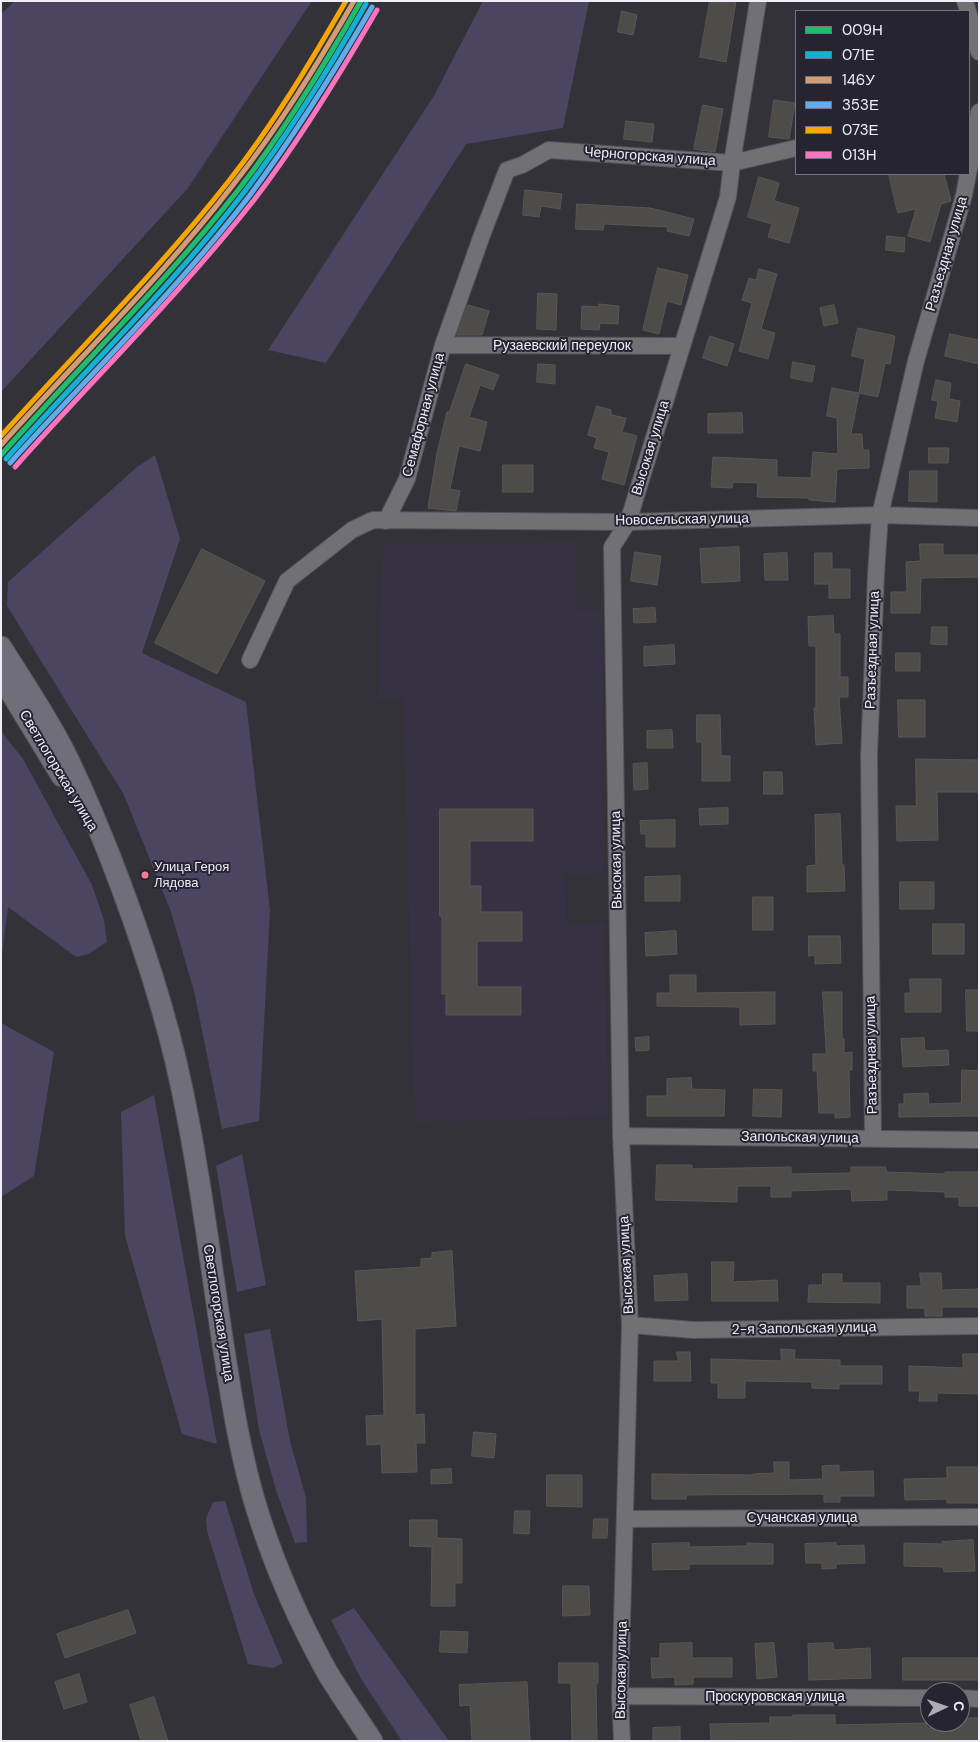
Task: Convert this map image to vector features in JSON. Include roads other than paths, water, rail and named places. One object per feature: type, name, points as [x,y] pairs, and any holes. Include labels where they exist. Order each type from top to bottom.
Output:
[{"type":"main road","name":"Светлогорская улица","points":[[1,647],[58,740],[79,782],[141,939],[156,986],[178,1072],[193,1148],[230,1387],[243,1456],[259,1516],[299,1615],[327,1672],[372,1741]]},
{"type":"main road","name":"Светлогорская улица","points":[[1,676],[77,801],[114,867]]},
{"type":"street","name":"Высокая улица","points":[[622,1741],[620,1696],[630,1325],[620,1136],[612,547],[628,522],[728,197],[758,1]]},
{"type":"street","points":[[970,19],[979,52]]},
{"type":"street","points":[[970,164],[979,112]]},
{"type":"street","name":"Черногорская улица","points":[[507,170],[522,165],[550,150],[732,163],[795,148]]},
{"type":"street","name":"Семафорная улица","points":[[386,521],[407,479],[442,345],[507,170]]},
{"type":"street","name":"Разъездная улица","points":[[873,1138],[869,756],[880,516],[916,361],[964,196],[968,175]]},
{"type":"street","name":"Рузаевский переулок","points":[[442,345],[682,346]]},
{"type":"street","name":"Новосельская улица","points":[[386,521],[628,522],[880,516],[979,518]]},
{"type":"street","points":[[250,660],[287,581],[352,530],[373,520],[386,521]]},
{"type":"street","name":"Запольская улица","points":[[620,1136],[979,1140]]},
{"type":"street","name":"2-я Запольская улица","points":[[630,1325],[694,1330],[979,1326]]},
{"type":"street","name":"Сучанская улица","points":[[625,1518],[979,1517]]},
{"type":"street","name":"Проскуровская улица","points":[[620,1696],[920,1698]]},
{"type":"place","name":"Улица Героя Лядова","points":[[145,875]]}]
